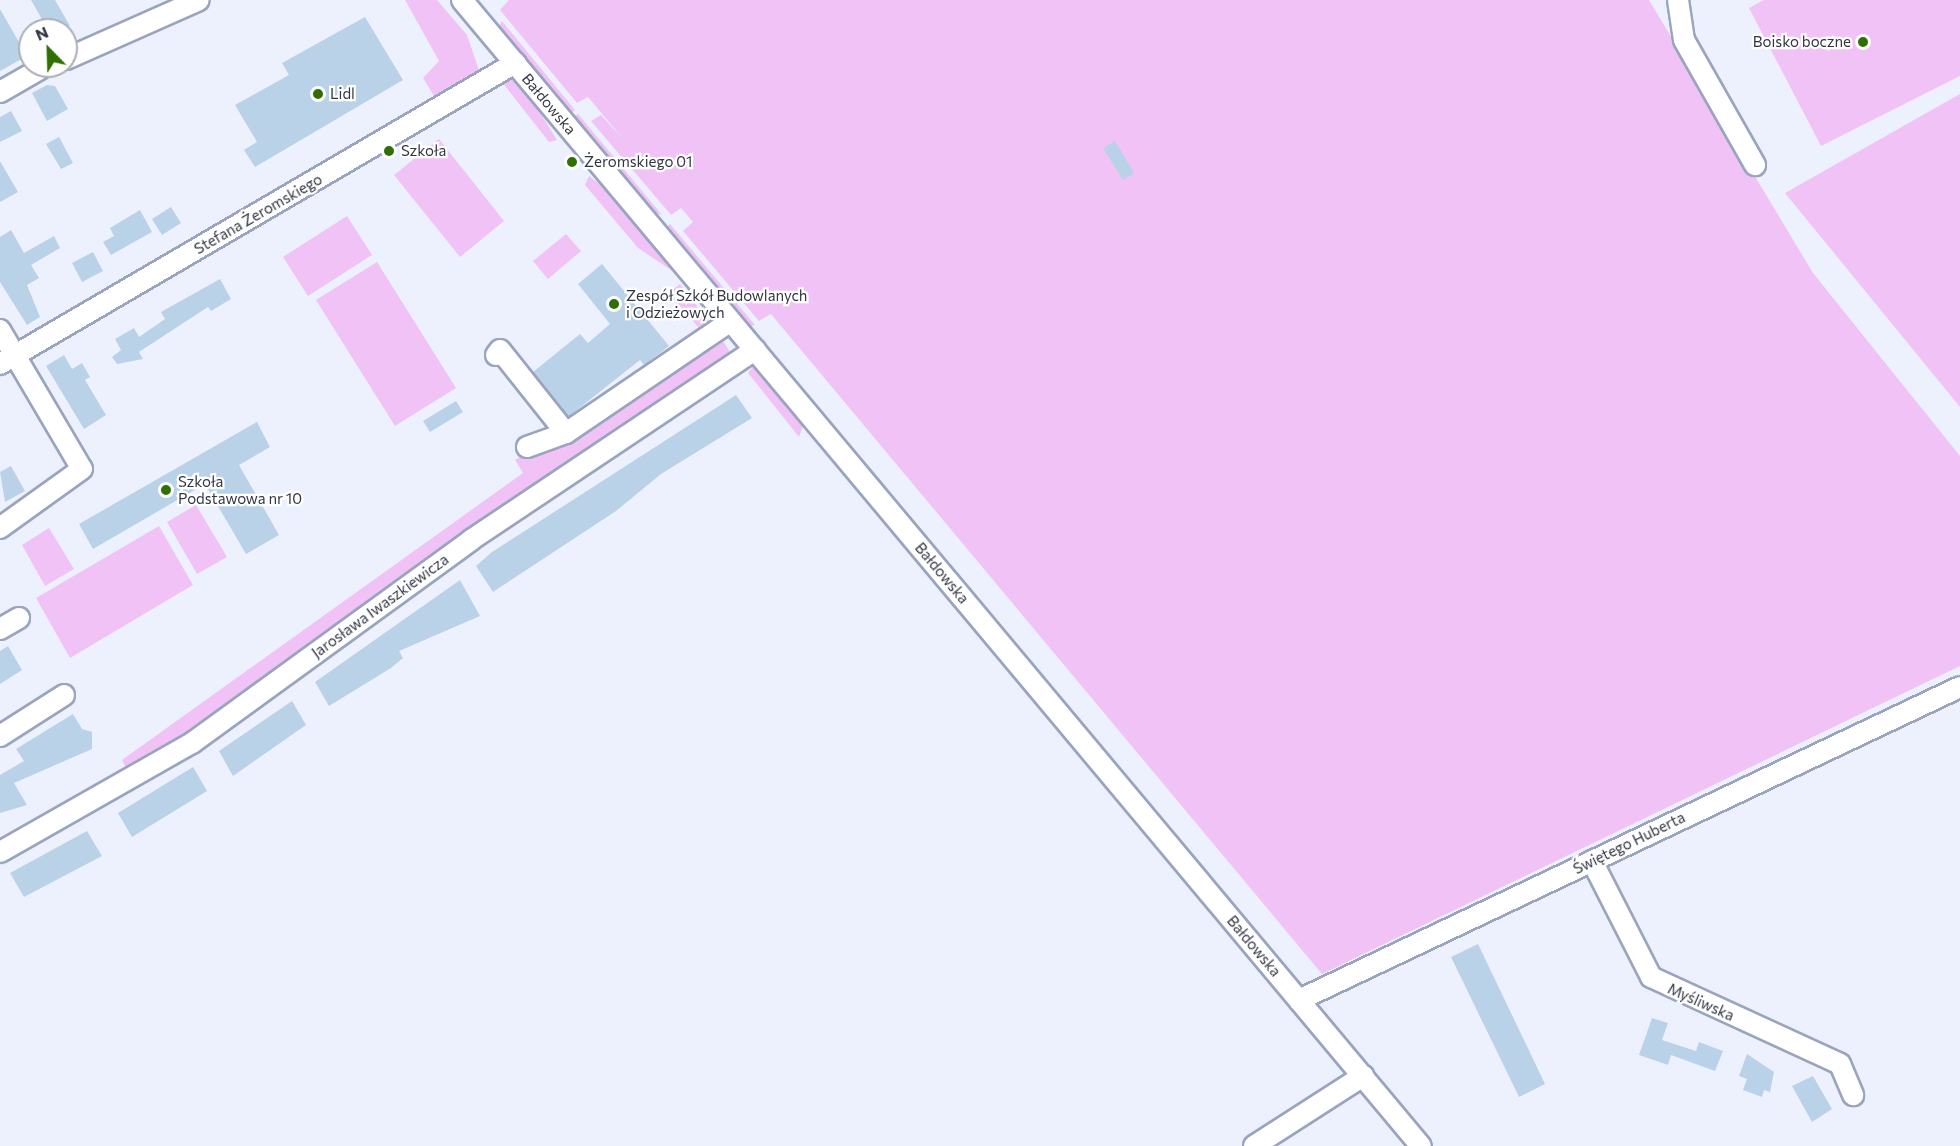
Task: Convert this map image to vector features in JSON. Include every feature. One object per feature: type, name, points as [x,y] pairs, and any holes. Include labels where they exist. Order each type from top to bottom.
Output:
[{"type":"street","points":[[78,54],[199,0]]},
{"type":"street","name":"Bałdowska","points":[[462,0],[1421,1146]]},
{"type":"street","points":[[1678,0],[1684,40],[1755,165]]},
{"type":"street","name":"Stefana Żeromskiego","points":[[8,359],[515,63]]},
{"type":"street","points":[[0,92],[24,78]]},
{"type":"street","points":[[527,447],[566,433],[731,321]]},
{"type":"street","points":[[0,330],[8,359],[82,469],[0,528]]},
{"type":"street","points":[[496,355],[500,350],[566,433]]},
{"type":"street","name":"Jarosława Iwaszkiewicza","points":[[0,852],[192,742],[471,540],[754,350]]},
{"type":"street","points":[[0,629],[19,618]]},
{"type":"street","name":"Świętego Huberta","points":[[1299,1000],[1960,687]]},
{"type":"street","points":[[0,736],[64,695]]},
{"type":"street","name":"Myśliwska","points":[[1592,861],[1651,977],[1840,1064],[1853,1095]]},
{"type":"street","points":[[1254,1146],[1363,1076]]},
{"type":"shaded area","points":[[405,0],[437,0],[467,35],[479,70],[434,96],[423,78],[439,61]]},
{"type":"shaded area","points":[[509,0],[1649,0],[1813,273],[1960,456],[1960,666],[1322,974],[771,314],[759,321],[683,231],[693,222],[681,208],[671,215],[591,121],[601,115],[623,139],[588,97],[577,103],[500,10]]},
{"type":"shaded area","name":"Boisko boczne","points":[[1764,0],[1960,0],[1960,76],[1821,146],[1749,8]]},
{"type":"shaded area","points":[[502,21],[575,110],[568,116],[498,28]]},
{"type":"shaded area","points":[[510,79],[524,87],[557,140],[549,142],[502,82]]},
{"type":"shaded area","points":[[1960,94],[1960,407],[1785,193]]},
{"type":"shaded area","points":[[578,114],[662,215],[651,211],[572,117]]},
{"type":"shaded area","points":[[439,139],[504,221],[460,257],[394,175]]},
{"type":"shaded area","points":[[589,176],[614,195],[711,311],[715,322],[680,276],[638,248],[585,185]]},
{"type":"shaded area","points":[[347,216],[372,255],[308,296],[283,257]]},
{"type":"shaded area","points":[[670,224],[755,325],[748,327],[714,287],[665,228]]},
{"type":"shaded area","points":[[566,234],[581,251],[548,279],[533,261]]},
{"type":"shaded area","points":[[377,262],[456,388],[395,426],[316,300]]},
{"type":"shaded area","points":[[680,284],[713,327],[704,334],[669,293]]},
{"type":"shaded area","points":[[719,335],[732,355],[215,719],[128,771],[122,760],[523,473],[515,460]]},
{"type":"shaded area","points":[[753,367],[804,423],[799,437],[748,373]]},
{"type":"shaded area","points":[[196,505],[227,557],[197,574],[167,522]]},
{"type":"shaded area","points":[[159,526],[193,585],[70,658],[36,598]]},
{"type":"shaded area","points":[[49,528],[74,569],[45,586],[22,545]]},
{"type":"building","points":[[31,0],[55,0],[65,18],[41,18]]},
{"type":"building","points":[[0,9],[18,40],[18,61],[0,71]]},
{"type":"building","name":"Lidl","points":[[365,17],[403,80],[255,167],[244,150],[257,142],[235,105],[289,75],[282,63]]},
{"type":"building","points":[[47,85],[55,86],[68,109],[47,121],[32,93]]},
{"type":"building","points":[[11,111],[22,131],[0,142],[0,117]]},
{"type":"building","points":[[59,137],[73,163],[61,169],[46,144]]},
{"type":"building","points":[[1115,141],[1134,173],[1123,180],[1103,148]]},
{"type":"building","points":[[0,161],[18,192],[0,202]]},
{"type":"building","points":[[171,207],[181,223],[162,235],[152,219]]},
{"type":"building","points":[[140,210],[152,232],[111,255],[103,242],[114,236],[110,228]]},
{"type":"building","points":[[11,230],[24,253],[54,236],[60,248],[31,265],[39,278],[27,285],[40,317],[27,325],[0,282],[0,237]]},
{"type":"building","points":[[93,252],[103,271],[82,282],[72,263]]},
{"type":"building","points":[[602,264],[669,346],[644,365],[640,360],[568,417],[533,372],[580,334],[588,343],[610,324],[578,284]]},
{"type":"building","points":[[220,279],[231,299],[211,311],[208,307],[139,352],[143,359],[117,364],[112,357],[121,350],[115,339],[134,328],[139,337],[165,319],[161,312]]},
{"type":"building","points":[[64,355],[72,369],[82,363],[90,377],[85,380],[106,415],[84,429],[46,366]]},
{"type":"building","points":[[736,395],[752,418],[661,474],[616,511],[493,592],[476,566],[492,552]]},
{"type":"building","points":[[456,401],[463,412],[430,432],[423,421]]},
{"type":"building","name":"Szkoła Podstawowa nr 10","points":[[257,422],[270,447],[239,465],[279,535],[246,554],[205,484],[93,549],[79,524]]},
{"type":"building","points":[[11,466],[25,491],[5,502],[0,472]]},
{"type":"building","points":[[460,580],[480,616],[399,651],[403,658],[391,668],[329,706],[315,682]]},
{"type":"building","points":[[8,646],[22,670],[0,684],[0,651]]},
{"type":"building","points":[[292,701],[306,725],[233,776],[219,751]]},
{"type":"building","points":[[73,714],[82,729],[92,732],[92,749],[14,783],[27,805],[0,813],[0,775],[24,761],[16,749]]},
{"type":"building","points":[[193,767],[207,791],[132,837],[118,813]]},
{"type":"building","points":[[87,831],[102,856],[24,897],[10,873]]},
{"type":"building","points":[[1478,944],[1545,1084],[1519,1097],[1451,957]]},
{"type":"building","points":[[1652,1018],[1668,1023],[1662,1040],[1696,1051],[1699,1042],[1723,1051],[1715,1071],[1671,1055],[1668,1065],[1639,1055]]},
{"type":"building","points":[[1747,1054],[1774,1072],[1770,1092],[1764,1090],[1762,1097],[1743,1090],[1747,1079],[1739,1076]]},
{"type":"building","points":[[1813,1076],[1832,1109],[1812,1122],[1792,1086]]},
{"type":"place","name":"Boisko boczne","points":[[1863,42]]},
{"type":"place","name":"Lidl","points":[[318,94]]},
{"type":"place","name":"Szkoła","points":[[389,151]]},
{"type":"place","name":"Żeromskiego 01","points":[[572,162]]},
{"type":"place","name":"Zespół Szkół Budowlanych i Odzieżowych","points":[[614,304]]},
{"type":"place","name":"Szkoła Podstawowa nr 10","points":[[166,490]]}]
